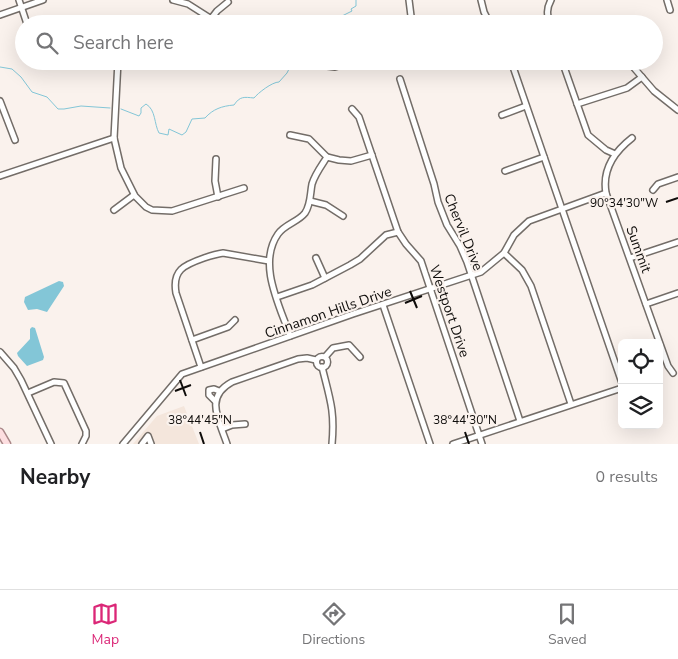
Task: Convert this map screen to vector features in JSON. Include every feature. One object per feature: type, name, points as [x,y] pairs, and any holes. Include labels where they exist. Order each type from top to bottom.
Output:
[{"type":"main road","points":[[0,432],[7,444]]},
{"type":"street","points":[[18,0],[24,15]]},
{"type":"street","points":[[0,15],[43,0]]},
{"type":"street","points":[[173,0],[188,4],[205,15]]},
{"type":"street","points":[[409,0],[411,15]]},
{"type":"street","points":[[482,0],[486,15]]},
{"type":"street","points":[[548,15],[548,5],[551,0]]},
{"type":"street","points":[[666,0],[670,10]]},
{"type":"street","points":[[213,15],[228,2]]},
{"type":"street","points":[[118,70],[114,138],[121,168],[134,195],[146,207],[152,210],[167,211],[182,209],[244,188]]},
{"type":"street","points":[[514,70],[618,371]]},
{"type":"street","points":[[565,70],[588,135],[606,150],[615,154]]},
{"type":"street","points":[[636,70],[660,97],[678,110]]},
{"type":"street","points":[[577,104],[627,88],[642,77]]},
{"type":"street","name":"Chervil Drive","points":[[400,79],[438,202],[447,224],[460,246],[520,421]]},
{"type":"street","points":[[0,101],[15,140]]},
{"type":"street","points":[[502,115],[526,106]]},
{"type":"street","name":"Westport Drive","points":[[352,109],[359,117],[398,232],[419,258],[431,288],[482,444]]},
{"type":"street","points":[[290,135],[309,139],[327,157],[346,161],[372,155]]},
{"type":"street","points":[[0,176],[114,138]]},
{"type":"street","name":"Summit","points":[[632,138],[615,154],[605,179],[606,193],[668,366],[673,373]]},
{"type":"street","points":[[290,336],[269,269],[269,261],[278,233],[300,218],[306,211],[313,182],[327,157]]},
{"type":"street","points":[[505,170],[544,157]]},
{"type":"street","points":[[216,159],[218,197]]},
{"type":"street","points":[[653,190],[658,184],[678,177]]},
{"type":"street","name":"Cinnamon Hills Drive","points":[[123,444],[182,374],[481,272],[504,253],[514,235],[529,221],[606,193]]},
{"type":"street","points":[[114,210],[134,195]]},
{"type":"street","points":[[310,200],[326,205],[343,216]]},
{"type":"street","points":[[277,297],[325,278],[360,259],[386,235],[398,232]]},
{"type":"street","points":[[630,258],[678,242]]},
{"type":"street","points":[[201,367],[176,293],[174,284],[176,275],[184,266],[190,263],[223,253],[269,261]]},
{"type":"street","points":[[504,253],[522,270],[531,286],[571,404]]},
{"type":"street","points":[[316,258],[325,278]]},
{"type":"street","points":[[646,304],[678,293]]},
{"type":"street","points":[[383,305],[430,444]]},
{"type":"street","points":[[192,340],[225,329],[235,320]]},
{"type":"street","points":[[325,357],[333,348],[349,345],[360,357]]},
{"type":"street","points":[[0,352],[18,373],[51,444]]},
{"type":"street","points":[[316,360],[320,356],[325,357]]},
{"type":"street","points":[[322,368],[328,363],[325,357]]},
{"type":"street","points":[[227,444],[216,411],[215,401],[219,391],[232,382],[298,359],[316,360]]},
{"type":"street","points":[[316,360],[317,365],[322,368],[332,402],[336,423],[332,444]]},
{"type":"street","points":[[28,394],[54,382],[60,381],[64,383],[86,431],[82,444]]},
{"type":"street","points":[[453,444],[618,389]]},
{"type":"street","points":[[215,401],[209,395],[209,390],[219,391]]},
{"type":"street","points":[[222,429],[245,424]]},
{"type":"street","points":[[142,444],[148,436],[151,444]]},
{"type":"shaded area","points":[[184,406],[199,444],[133,444],[157,416]]},
{"type":"water","points":[[59,281],[63,282],[64,286],[47,312],[37,309],[28,310],[24,302],[25,297]]},
{"type":"water","points":[[32,327],[35,328],[44,357],[43,360],[27,366],[17,353],[30,339],[30,329]]},
{"type":"waterway","points":[[344,15],[352,11],[351,9],[356,6],[356,0]]},
{"type":"waterway","points":[[0,67],[12,69],[21,77],[32,92],[47,97],[58,109],[81,106],[110,108]]},
{"type":"waterway","points":[[121,109],[139,116],[141,108],[146,104],[152,110],[159,133],[168,135],[169,129],[182,135],[186,132],[192,119],[205,118],[218,108],[234,105],[242,98],[254,98],[269,86],[279,82],[288,70]]}]
